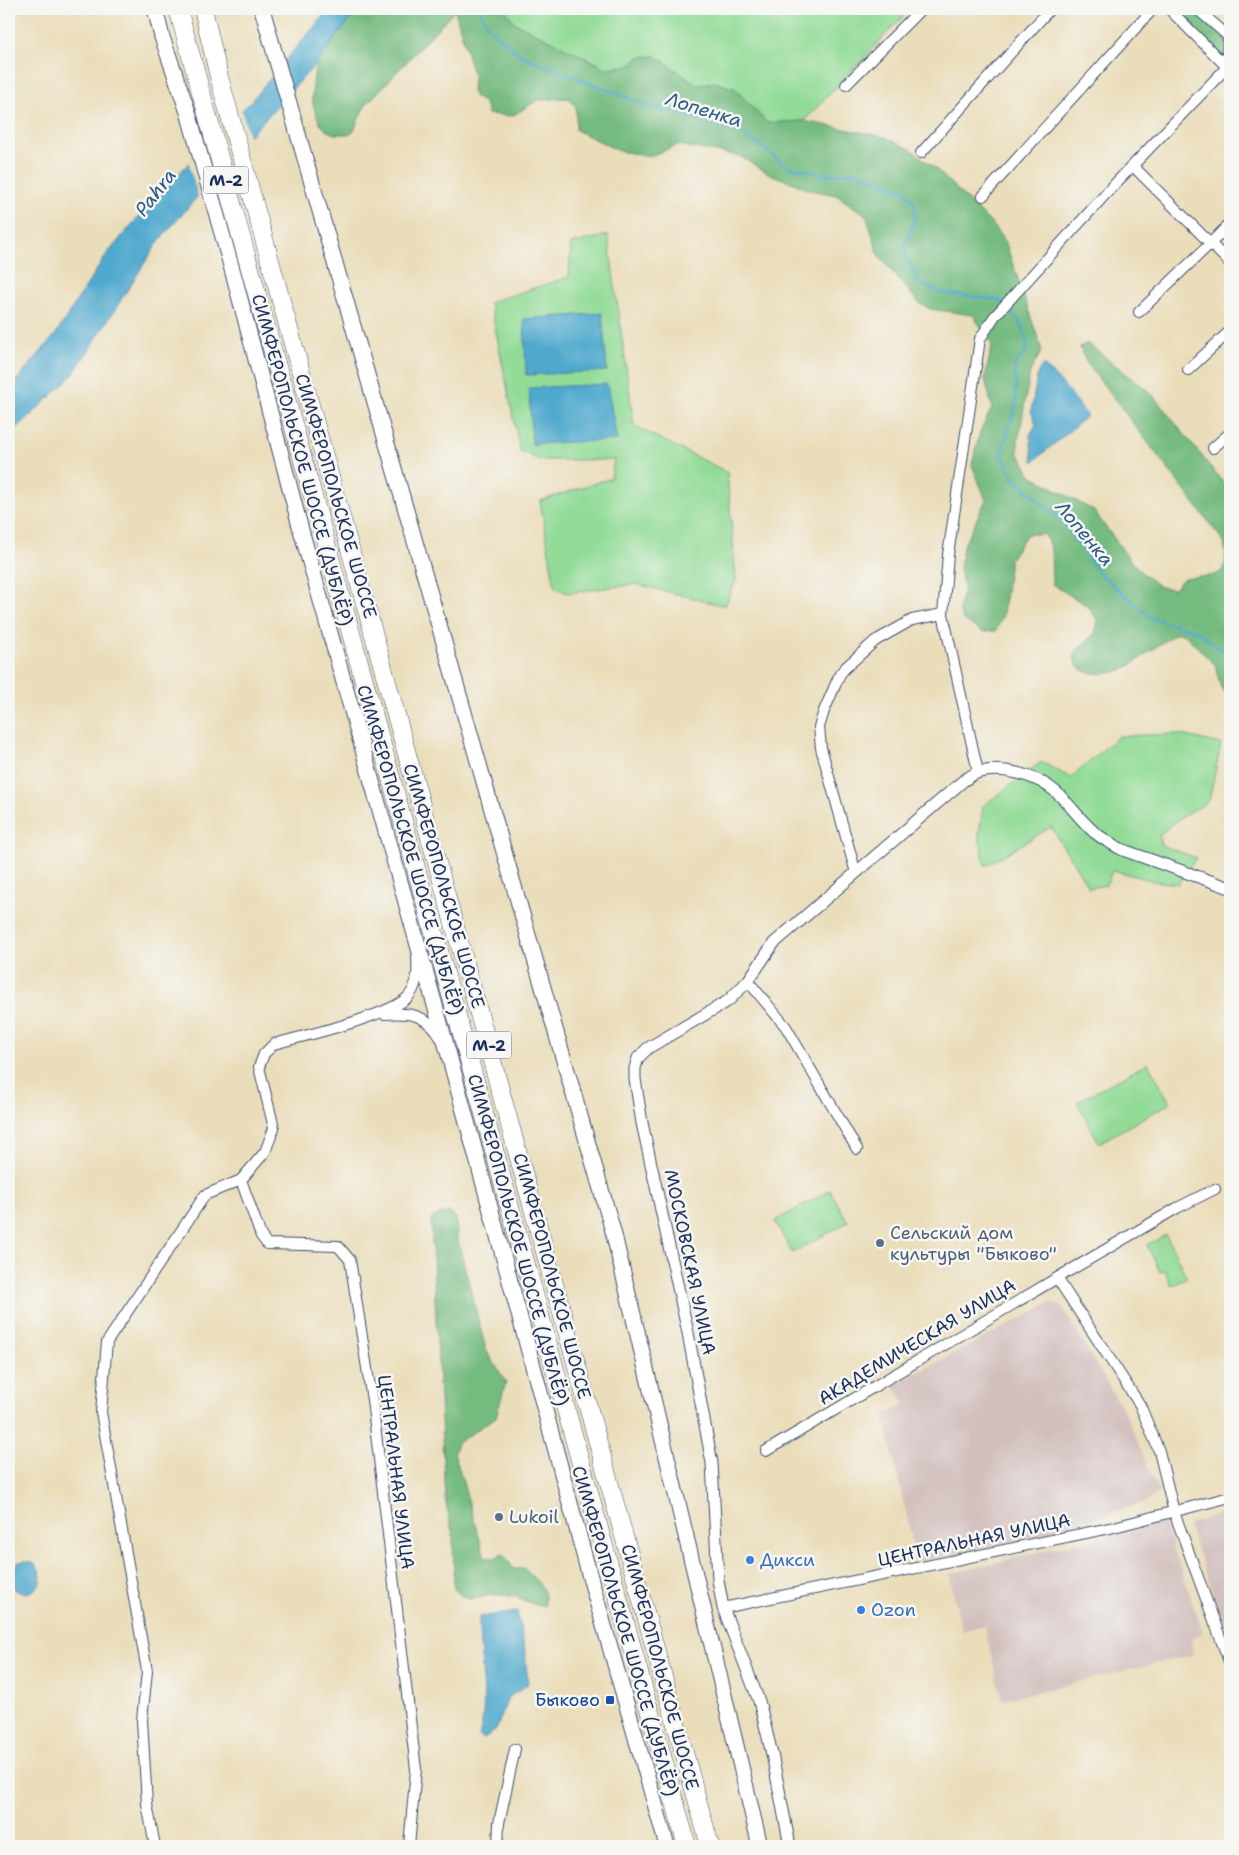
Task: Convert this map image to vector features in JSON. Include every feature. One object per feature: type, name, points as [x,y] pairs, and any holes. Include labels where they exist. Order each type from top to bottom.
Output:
[{"type":"highway","name":"СИМФЕРОПОЛЬСКОЕ ШОССЕ","points":[[178,9],[687,1846]]},
{"type":"highway","name":"СИМФЕРОПОЛЬСКОЕ ШОССЕ","points":[[203,9],[219,77],[710,1846]]},
{"type":"main road","name":"СИМФЕРОПОЛЬСКОЕ ШОССЕ (ДУБЛЁР)","points":[[155,9],[162,37],[188,112],[298,520],[447,1048],[590,1577],[667,1846]]},
{"type":"main road","points":[[264,15],[613,1231],[760,1846]]},
{"type":"street","points":[[846,86],[921,9]]},
{"type":"street","points":[[920,154],[1050,9]]},
{"type":"street","points":[[982,196],[1153,9]]},
{"type":"street","points":[[1169,9],[1229,67]]},
{"type":"street","points":[[1197,9],[1228,36],[1229,67],[1133,166],[994,317],[980,339],[948,555],[942,614],[978,772],[996,770],[1040,781],[1056,792],[1093,831],[1108,842],[1123,850],[1230,888]]},
{"type":"street","points":[[1133,166],[1230,263]]},
{"type":"street","points":[[1138,312],[1211,244],[1230,223]]},
{"type":"street","points":[[1188,370],[1230,331]]},
{"type":"street","points":[[1213,448],[1230,433]]},
{"type":"street","points":[[856,873],[821,748],[819,727],[824,711],[840,674],[876,642],[912,620],[942,614]]},
{"type":"street","name":"МОСКОВСКАЯ УЛИЦА","points":[[790,1846],[772,1754],[759,1701],[723,1608],[718,1580],[712,1463],[688,1333],[642,1123],[635,1068],[638,1058],[648,1048],[728,1001],[748,981],[774,943],[963,781],[978,772]]},
{"type":"street","points":[[155,1846],[146,1804],[142,1720],[147,1671],[101,1412],[107,1342],[205,1195],[242,1180],[265,1152],[274,1128],[259,1067],[264,1054],[274,1044],[376,1015],[408,998],[415,985],[418,970],[417,944]]},
{"type":"street","points":[[748,981],[786,1027],[856,1149]]},
{"type":"street","points":[[376,1015],[410,1014],[423,1019],[434,1029],[447,1048]]},
{"type":"street","name":"ЦЕНТРАЛЬНАЯ УЛИЦА","points":[[242,1180],[261,1236],[267,1244],[338,1246],[350,1260],[372,1400],[416,1770],[409,1846]]},
{"type":"street","name":"АКАДЕМИЧЕСКАЯ УЛИЦА","points":[[766,1451],[1177,1208],[1215,1189]]},
{"type":"street","points":[[1058,1278],[1140,1405],[1159,1451],[1174,1512],[1230,1664]]},
{"type":"street","name":"ЦЕНТРАЛЬНАЯ УЛИЦА","points":[[723,1608],[1110,1528],[1230,1497]]},
{"type":"street","points":[[498,1846],[500,1823],[515,1748]]},
{"type":"shaded area","points":[[1051,1303],[1061,1306],[1126,1415],[1159,1492],[1148,1501],[1037,1536],[917,1561],[885,1421],[885,1415],[905,1404],[893,1385]]},
{"type":"shaded area","points":[[1230,1510],[1230,1640],[1188,1525]]},
{"type":"shaded area","points":[[1164,1521],[1203,1632],[1191,1640],[1193,1655],[1002,1700],[984,1625],[962,1631],[949,1574]]},
{"type":"green space","points":[[358,9],[504,9],[515,23],[606,68],[629,66],[640,57],[655,56],[698,85],[715,82],[735,89],[767,123],[804,121],[885,137],[912,150],[936,169],[993,225],[1006,244],[1042,350],[1030,372],[1018,443],[1018,452],[1031,475],[1094,511],[1130,560],[1141,572],[1160,587],[1174,589],[1184,578],[1213,575],[1223,569],[1226,554],[1224,542],[1086,362],[1080,347],[1087,343],[1151,393],[1230,491],[1230,698],[1221,688],[1215,665],[1185,635],[1179,633],[1173,635],[1125,669],[1101,674],[1088,672],[1078,667],[1074,657],[1075,652],[1095,633],[1098,622],[1089,607],[1052,584],[1051,550],[1045,534],[1027,534],[1010,559],[1003,615],[996,631],[983,632],[963,620],[959,610],[964,588],[960,570],[963,547],[986,500],[972,465],[980,432],[992,408],[985,378],[992,345],[973,315],[930,309],[919,303],[879,256],[866,215],[836,195],[811,190],[770,174],[739,156],[678,145],[650,156],[619,151],[576,130],[576,107],[569,98],[538,100],[512,116],[488,114],[485,103],[475,97],[472,91],[473,75],[455,10],[366,105],[351,134],[334,134],[320,124],[313,105],[315,65]]},
{"type":"green space","points":[[504,9],[910,9],[804,121],[767,123],[735,89],[715,82],[698,85],[655,56],[640,57],[629,66],[606,68],[515,23]]},
{"type":"green space","points":[[1169,9],[1193,9],[1230,44],[1230,63]]},
{"type":"green space","points":[[608,235],[634,426],[727,472],[736,580],[725,606],[636,584],[567,593],[555,587],[540,501],[611,478],[614,460],[540,460],[520,451],[490,302],[569,277],[571,244]]},
{"type":"green space","points":[[1177,734],[1221,744],[1209,801],[1179,819],[1159,835],[1161,845],[1196,858],[1178,884],[1152,881],[1113,870],[1106,885],[1089,888],[1051,827],[985,866],[979,835],[983,806],[1041,762],[1071,778],[1119,736]]},
{"type":"green space","points":[[1148,1063],[1170,1103],[1099,1143],[1077,1102]]},
{"type":"green space","points":[[830,1190],[848,1222],[792,1253],[775,1221]]},
{"type":"green space","points":[[449,1212],[456,1218],[457,1237],[486,1350],[506,1382],[496,1417],[457,1443],[454,1452],[485,1557],[494,1558],[503,1554],[514,1569],[524,1568],[543,1589],[545,1594],[544,1606],[501,1595],[469,1599],[454,1589],[453,1535],[445,1499],[431,1219],[439,1214]]},
{"type":"green space","points":[[1166,1235],[1187,1278],[1172,1286],[1165,1271],[1160,1272],[1147,1245]]},
{"type":"water","points":[[329,9],[358,9],[315,65],[254,131],[159,241],[72,376],[9,436],[9,387],[55,335],[106,255],[158,194],[250,102]]},
{"type":"water","points":[[602,313],[607,371],[526,375],[524,319]]},
{"type":"water","points":[[1043,364],[1066,388],[1087,416],[1033,462],[1030,435],[1036,424],[1031,411],[1038,372]]},
{"type":"water","points":[[607,384],[617,440],[532,444],[529,388]]},
{"type":"water","points":[[25,1561],[31,1562],[36,1566],[40,1571],[40,1583],[36,1588],[31,1592],[25,1593],[19,1592],[14,1588],[10,1583],[9,1577],[10,1571],[14,1566],[19,1562]]},
{"type":"water","points":[[517,1612],[525,1650],[528,1684],[508,1698],[496,1730],[484,1739],[479,1736],[484,1707],[484,1692],[479,1617]]},
{"type":"pier","points":[[241,108],[250,140],[199,199],[188,161]]},
{"type":"waterway","name":"Лопенка","points":[[479,9],[489,28],[521,56],[646,105],[685,115],[745,135],[787,166],[828,175],[855,172],[906,192],[914,203],[915,218],[904,251],[919,283],[940,293],[999,300],[1002,303]]},
{"type":"waterway","name":"Лопенка","points":[[1006,307],[1019,322],[1027,342],[1024,354],[1015,363],[1016,406],[1001,454],[1013,477],[1064,523],[1099,573],[1151,618],[1199,632],[1219,649],[1230,649]]},
{"type":"place","name":"Сельский дом культуры \"Быково\"","points":[[880,1243]]},
{"type":"place","name":"Lukoil","points":[[499,1517]]},
{"type":"place","name":"Дикси","points":[[750,1560]]},
{"type":"place","name":"Ozon","points":[[861,1610]]},
{"type":"place","name":"Быково","points":[[610,1700]]},
{"type":"water label","name":"Pahra","points":[[155,192]]}]
